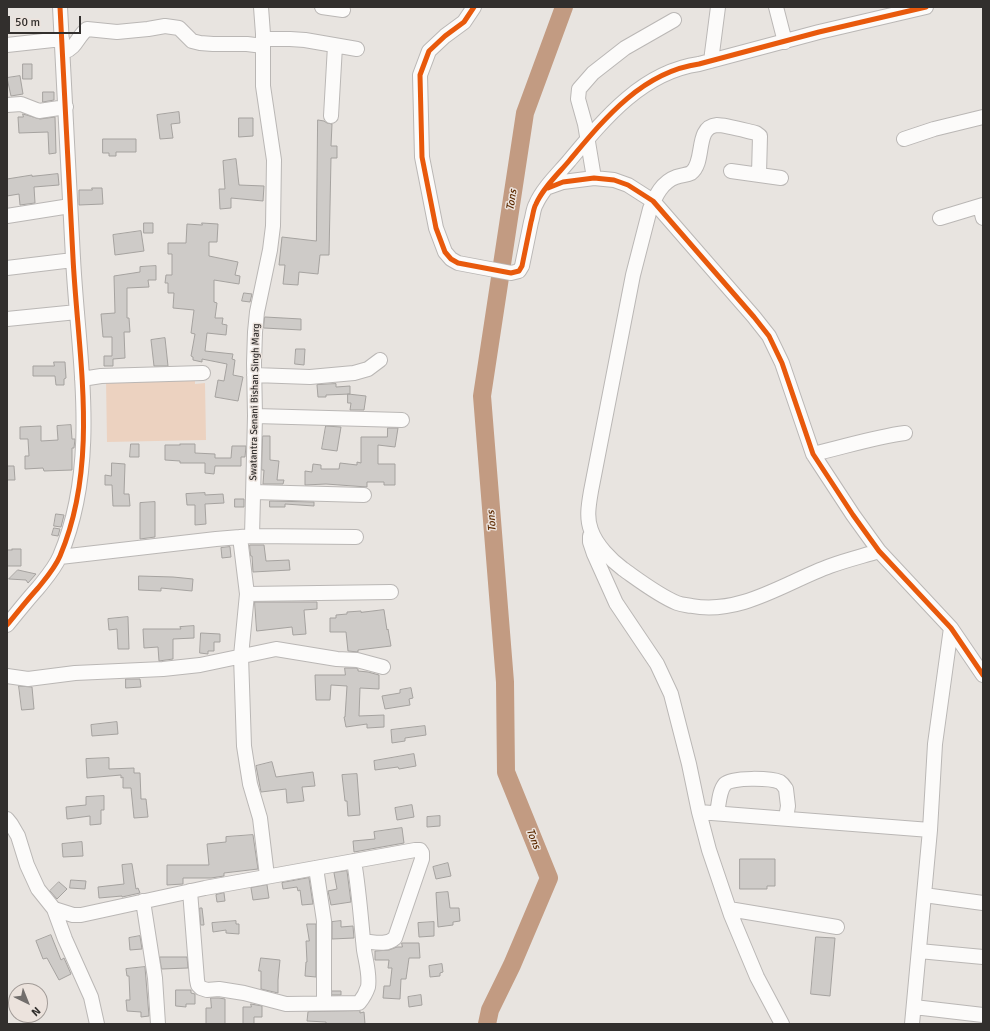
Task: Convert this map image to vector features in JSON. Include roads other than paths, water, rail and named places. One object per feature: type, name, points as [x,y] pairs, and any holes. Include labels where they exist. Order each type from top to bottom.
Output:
[{"type":"street","points":[[7,625],[51,572],[60,557],[72,521],[80,486],[83,449],[82,379],[73,260],[60,7]]},
{"type":"street","name":"Swatantra Senani Bishan Singh Marg","points":[[261,7],[263,86],[274,160],[273,226],[270,250],[257,312],[254,375],[255,416],[253,492],[246,537],[247,594],[241,656],[244,746],[250,784],[260,818],[267,876]]},
{"type":"street","points":[[322,7],[344,10]]},
{"type":"street","points":[[474,7],[464,22],[445,36],[429,52],[420,75],[422,157],[435,220],[445,252],[451,259],[458,263],[511,272],[519,271],[522,266],[535,205],[546,188],[587,139],[621,104],[643,86],[670,71],[786,42],[884,12],[926,7]]},
{"type":"street","points":[[711,61],[718,7]]},
{"type":"street","points":[[776,7],[786,42]]},
{"type":"street","points":[[594,178],[578,99],[578,89],[593,73],[625,48],[674,20]]},
{"type":"street","points":[[7,45],[63,46],[71,49],[87,29],[117,32],[176,26],[192,41],[200,43],[247,44],[290,39],[357,49]]},
{"type":"street","points":[[331,116],[335,46]]},
{"type":"street","points":[[7,106],[21,104],[39,111],[66,107]]},
{"type":"street","points":[[904,139],[934,129],[983,117]]},
{"type":"street","points":[[759,174],[759,134],[717,125],[708,129],[703,137],[698,162],[695,168],[690,173],[667,181],[653,201],[634,276],[588,508],[590,542],[594,554],[616,603],[657,664],[671,694],[709,850],[729,910],[757,977],[782,1024]]},
{"type":"street","points":[[731,171],[781,178]]},
{"type":"street","points":[[546,188],[563,182],[594,178],[614,180],[628,185],[653,201],[769,336],[782,364],[813,454],[853,515],[879,551],[951,628],[983,675]]},
{"type":"street","points":[[7,216],[70,206]]},
{"type":"street","points":[[940,218],[982,210]]},
{"type":"street","points":[[7,268],[73,260]]},
{"type":"street","points":[[7,319],[77,312]]},
{"type":"street","points":[[254,375],[310,377],[354,373],[368,369],[380,360]]},
{"type":"street","points":[[82,379],[102,376],[203,372]]},
{"type":"street","points":[[255,416],[402,420]]},
{"type":"street","points":[[813,454],[869,439],[905,433]]},
{"type":"street","points":[[253,492],[364,495]]},
{"type":"street","points":[[590,530],[603,550],[617,564],[655,591],[678,603],[703,608],[729,606],[754,598],[830,566],[879,551]]},
{"type":"street","points":[[60,557],[216,539],[246,537],[356,536]]},
{"type":"street","points":[[247,594],[392,592]]},
{"type":"street","points":[[912,1024],[930,830],[936,744],[951,628]]},
{"type":"street","points":[[7,676],[28,679],[75,673],[163,669],[200,665],[276,649],[337,659],[357,660],[383,667]]},
{"type":"street","points":[[717,813],[722,789],[726,783],[733,780],[772,780],[779,782],[786,789],[788,806],[786,818]]},
{"type":"street","points":[[699,812],[930,830]]},
{"type":"street","points":[[7,819],[18,836],[38,889],[54,909],[65,939],[91,997],[97,1024]]},
{"type":"street","points":[[54,909],[73,915],[81,915],[267,876],[420,850],[422,853],[422,859],[395,938],[390,942],[383,943],[363,941]]},
{"type":"street","points":[[190,891],[197,980],[198,986],[201,988],[207,990],[219,989],[286,1004],[359,1003],[363,998],[368,985],[360,916],[359,893],[354,861]]},
{"type":"street","points":[[316,868],[324,921],[324,1004]]},
{"type":"street","points":[[924,895],[983,903]]},
{"type":"street","points":[[143,901],[156,978],[158,1024]]},
{"type":"street","points":[[729,910],[837,927]]},
{"type":"street","points":[[919,951],[983,957]]},
{"type":"street","points":[[914,1007],[983,1015]]},
{"type":"waterway","name":"Tons","points":[[487,1024],[490,1010],[512,965],[549,878],[506,772],[505,682],[482,396],[525,113],[564,7]]}]
